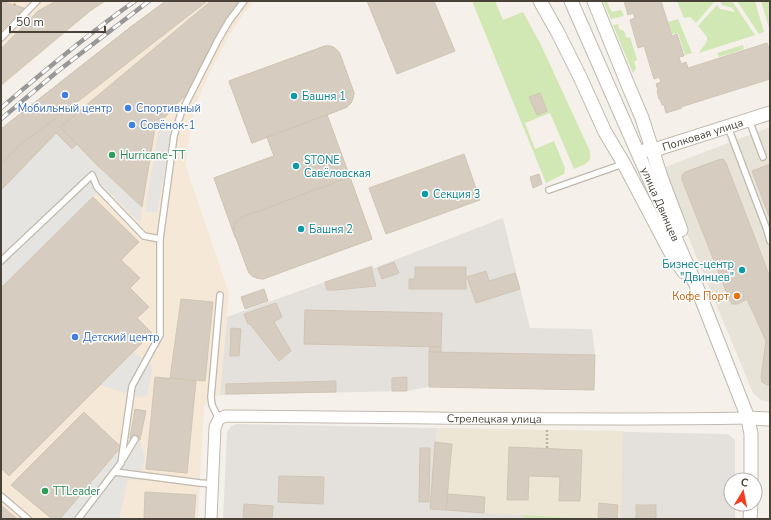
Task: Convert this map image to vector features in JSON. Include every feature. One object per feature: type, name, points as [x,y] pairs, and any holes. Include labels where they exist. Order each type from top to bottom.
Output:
[{"type":"street","points":[[540,1],[580,77],[605,132],[624,164],[672,255],[684,272],[696,285]]},
{"type":"street","name":"улица Двинцев","points":[[571,1],[696,285],[748,418],[752,434],[751,472]]},
{"type":"street","points":[[594,1],[654,150],[661,177],[691,258],[695,273],[696,285]]},
{"type":"street","name":"Полковая улица","points":[[635,148],[641,150],[654,150],[770,113]]},
{"type":"street","name":"Стрелецкая улица","points":[[219,419],[225,416],[770,419]]},
{"type":"street","points":[[211,519],[215,427],[219,419]]},
{"type":"lane","points":[[1,38],[37,1]]},
{"type":"lane","points":[[121,463],[132,386],[160,335],[160,239],[174,136],[181,113],[218,40],[229,21],[244,1]]},
{"type":"lane","points":[[749,119],[763,157]]},
{"type":"lane","points":[[728,127],[768,231],[770,241]]},
{"type":"lane","points":[[549,190],[624,164]]},
{"type":"lane","points":[[1,261],[92,175],[97,187],[144,236],[160,239]]},
{"type":"lane","points":[[219,419],[212,405],[211,397],[220,295]]},
{"type":"lane","points":[[78,519],[121,463],[135,439]]},
{"type":"lane","points":[[114,472],[212,484]]},
{"type":"lane","points":[[1,496],[28,519]]},
{"type":"path","points":[[14,5],[17,1]]},
{"type":"path","points":[[547,428],[547,448]]},
{"type":"shaded area","points":[[1,1],[106,1],[90,12],[1,87]]},
{"type":"shaded area","points":[[166,1],[254,1],[229,36],[210,72],[194,109],[185,164],[229,293],[220,395],[211,397],[204,407],[198,519],[1,519],[1,129]]},
{"type":"shaded area","points":[[770,127],[770,402],[761,400],[753,393],[660,169]]},
{"type":"shaded area","points":[[159,128],[171,130],[157,213],[145,211]]},
{"type":"shaded area","points":[[56,133],[72,149],[77,144],[142,207],[140,223],[103,186],[1,288],[1,190]]},
{"type":"shaded area","points":[[503,218],[530,328],[592,329],[595,355],[594,390],[429,387],[407,391],[220,395],[227,317],[372,265],[374,268]]},
{"type":"shaded area","points":[[133,352],[153,367],[147,397],[135,396],[100,385]]},
{"type":"shaded area","points":[[237,424],[728,434],[735,440],[735,472],[723,472],[723,512],[735,512],[735,519],[585,519],[524,515],[524,519],[223,519],[227,432],[231,426]]},
{"type":"shaded area","points":[[437,428],[623,431],[621,519],[585,519],[430,509]]},
{"type":"shaded area","points":[[130,438],[140,440],[145,458],[140,481],[128,479],[119,519],[60,519]]},
{"type":"green space","points":[[472,1],[495,1],[503,20],[523,12],[541,45],[589,149],[590,157],[588,162],[574,169],[550,113],[525,123],[535,149],[554,141],[565,168],[564,174],[546,183]]},
{"type":"green space","points":[[603,1],[607,1],[612,12],[621,10],[624,16],[611,19]]},
{"type":"green space","points":[[677,1],[715,1],[696,23],[690,17],[684,18]]},
{"type":"green space","points":[[720,1],[732,1],[755,35],[699,53],[707,37],[698,26],[717,5],[720,9],[735,12],[732,8],[722,5]]},
{"type":"green space","points":[[737,1],[755,1],[764,32],[759,34]]},
{"type":"green space","points":[[761,1],[770,1],[770,31]]},
{"type":"green space","points":[[678,19],[692,53],[685,55],[678,33],[672,34],[668,22]]},
{"type":"green space","points":[[618,24],[619,29],[624,31],[626,37],[630,37],[637,60],[634,62],[636,68],[633,73],[613,25]]},
{"type":"green space","points":[[743,45],[744,49],[719,57],[717,53]]},
{"type":"green space","points":[[524,515],[585,519],[524,519]]},
{"type":"building","points":[[1,1],[24,8],[1,31]]},
{"type":"building","points":[[56,1],[105,1],[90,11],[1,85],[1,49],[38,11]]},
{"type":"building","name":"Мобильный центр","points":[[166,1],[207,1],[17,147],[1,165],[1,129]]},
{"type":"building","name":"Мобильный центр","points":[[166,1],[207,1],[71,107],[77,113],[60,127],[77,144],[72,149],[56,133],[1,190],[1,129]]},
{"type":"building","name":"Спортивный","points":[[211,1],[240,1],[220,29],[187,94],[155,128],[142,207],[96,164],[60,127]]},
{"type":"building","points":[[367,1],[434,1],[455,51],[397,74]]},
{"type":"building","points":[[624,1],[661,1],[672,36],[677,34],[684,56],[679,57],[681,64],[686,62],[688,68],[767,43],[770,48],[770,79],[666,113],[657,91],[656,84],[661,82],[659,77],[654,79],[644,46],[638,48],[630,20],[635,18],[633,13],[628,15]]},
{"type":"building","points":[[325,46],[335,48],[339,52],[354,93],[351,103],[347,107],[327,115],[372,239],[263,279],[257,278],[249,273],[214,178],[274,156],[267,137],[252,143],[229,81]]},
{"type":"building","name":"Башня 1","points":[[325,46],[335,48],[339,52],[354,93],[351,103],[347,107],[252,143],[229,81]]},
{"type":"building","points":[[540,93],[547,111],[537,115],[529,97]]},
{"type":"building","points":[[71,107],[77,113],[60,127],[77,144],[72,149],[56,133],[1,190],[1,165],[17,147]]},
{"type":"building","name":"STONE Савёловская","points":[[327,115],[350,177],[240,218],[234,226],[235,237],[214,178],[274,156],[267,137]]},
{"type":"building","name":"Секция 3","points":[[464,154],[480,200],[386,234],[369,188]]},
{"type":"building","name":"Бизнес-центр \"Двинцев\"","points":[[723,159],[726,163],[770,277],[770,385],[762,382],[761,377],[766,341],[747,299],[737,304],[732,304],[730,301],[682,180],[682,175],[685,172]]},
{"type":"building","points":[[770,164],[770,219],[752,171]]},
{"type":"building","points":[[539,174],[542,184],[533,188],[530,177]]},
{"type":"building","name":"Башня 2","points":[[350,177],[372,239],[263,279],[252,276],[249,273],[234,232],[234,226],[240,218]]},
{"type":"building","name":"Детский центр","points":[[93,197],[139,242],[121,260],[140,278],[130,288],[149,307],[137,318],[152,333],[9,476],[1,468],[1,288]]},
{"type":"building","points":[[394,262],[399,273],[382,279],[378,268]]},
{"type":"building","points":[[371,267],[376,286],[327,290],[325,282]]},
{"type":"building","points":[[415,267],[466,267],[466,289],[409,289],[409,279],[415,279]]},
{"type":"building","points":[[486,271],[489,281],[515,273],[520,289],[476,303],[467,277]]},
{"type":"building","points":[[264,289],[268,301],[245,309],[241,297]]},
{"type":"building","points":[[181,299],[213,302],[205,381],[170,378]]},
{"type":"building","points":[[276,303],[282,317],[274,322],[291,351],[279,361],[250,324],[248,324],[244,314]]},
{"type":"building","points":[[305,310],[442,313],[441,347],[304,344]]},
{"type":"building","points":[[231,328],[241,329],[239,356],[230,356]]},
{"type":"building","points":[[430,347],[441,347],[441,352],[429,352]]},
{"type":"building","points":[[429,352],[595,355],[594,390],[429,387]]},
{"type":"building","points":[[155,377],[196,381],[187,473],[146,469]]},
{"type":"building","points":[[407,377],[407,391],[392,391],[392,378]]},
{"type":"building","points":[[336,381],[336,392],[226,394],[226,384]]},
{"type":"building","points":[[135,409],[146,411],[140,440],[130,438]]},
{"type":"building","points":[[84,412],[121,447],[60,519],[52,519],[11,485]]},
{"type":"building","points":[[435,442],[452,444],[446,510],[430,509]]},
{"type":"building","points":[[509,447],[582,450],[580,501],[559,501],[560,477],[529,476],[528,500],[507,500]]},
{"type":"building","points":[[420,448],[430,448],[429,502],[419,502]]},
{"type":"building","points":[[279,476],[324,477],[323,504],[278,502]]},
{"type":"building","points":[[145,492],[196,495],[194,519],[144,519]]},
{"type":"building","points":[[448,494],[485,497],[484,513],[446,510]]},
{"type":"building","points":[[599,503],[618,505],[617,519],[598,517]]},
{"type":"building","points":[[244,504],[273,506],[272,519],[243,519]]},
{"type":"building","points":[[1,505],[17,519],[1,519]]},
{"type":"building","points":[[636,505],[656,505],[656,519],[636,519]]},
{"type":"railway","points":[[1,108],[66,53],[135,1]]},
{"type":"railway","points":[[1,119],[58,71],[149,1]]},
{"type":"place","name":"Мобильный центр","points":[[65,95]]},
{"type":"place","name":"Башня 1","points":[[294,96]]},
{"type":"place","name":"Спортивный","points":[[128,108]]},
{"type":"place","name":"Совёнок-1","points":[[132,125]]},
{"type":"place","name":"Hurricane-TT","points":[[112,155]]},
{"type":"place","name":"STONE Савёловская","points":[[296,166]]},
{"type":"place","name":"Секция 3","points":[[425,194]]},
{"type":"place","name":"Башня 2","points":[[301,229]]},
{"type":"place","name":"Бизнес-центр \"Двинцев\"","points":[[742,270]]},
{"type":"place","name":"Кофе Порт","points":[[737,296]]},
{"type":"place","name":"Детский центр","points":[[75,337]]},
{"type":"place","name":"TTLeader","points":[[45,491]]}]
